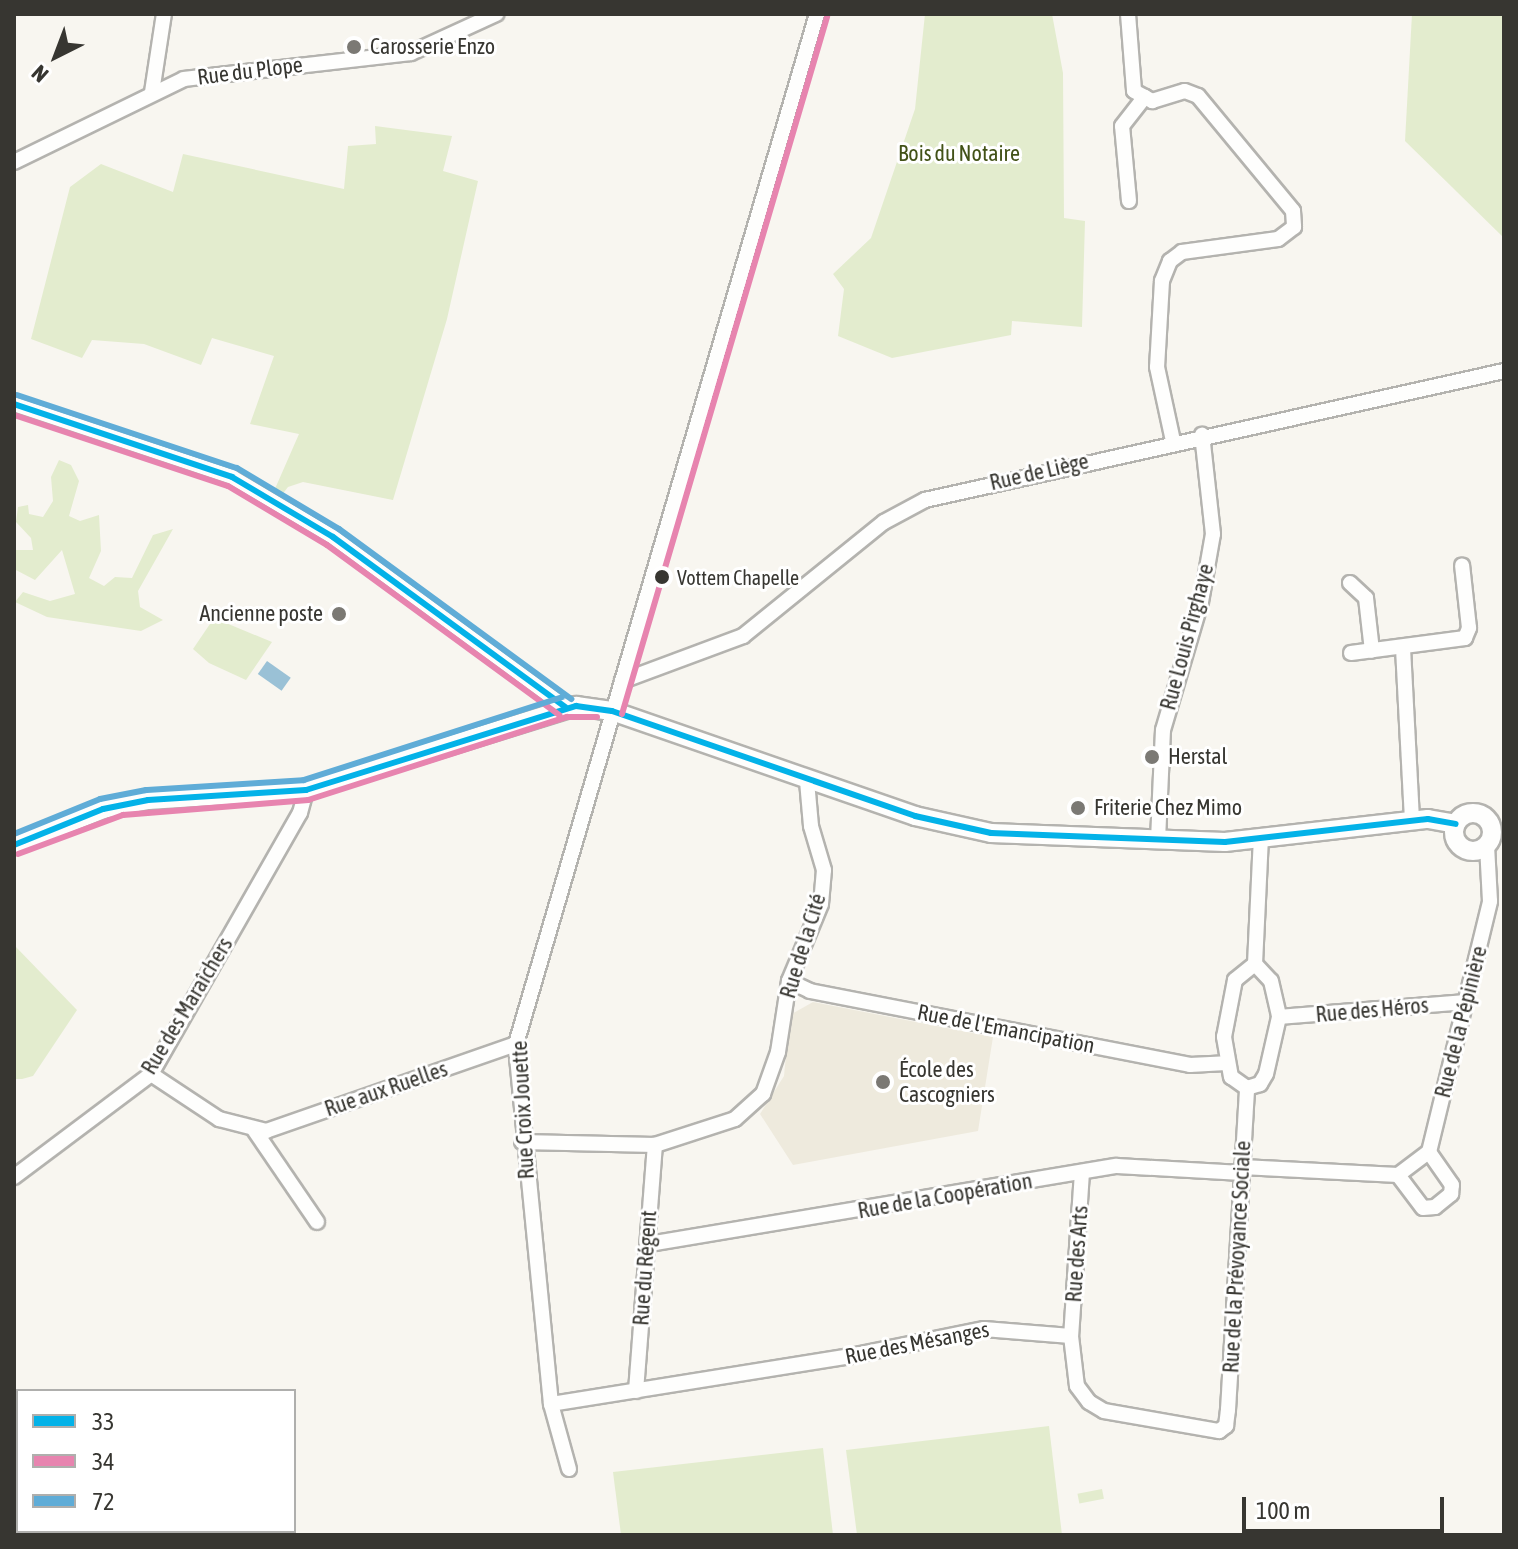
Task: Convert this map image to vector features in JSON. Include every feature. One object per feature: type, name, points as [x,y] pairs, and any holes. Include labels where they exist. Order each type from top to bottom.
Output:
[{"type":"street","points":[[152,92],[164,14]]},
{"type":"street","name":"Rue du Plope","points":[[14,162],[184,79],[229,71],[411,53],[496,14]]},
{"type":"street","name":"Rue Croix Jouette","points":[[569,1469],[551,1404],[522,1142],[516,1044],[817,14]]},
{"type":"street","points":[[1128,14],[1134,91],[1152,101],[1185,91],[1198,96],[1284,196],[1294,227],[1278,239],[1182,252],[1170,261],[1162,281],[1157,367],[1173,441]]},
{"type":"street","points":[[1129,201],[1122,126],[1145,97]]},
{"type":"street","name":"Rue de Liège","points":[[622,681],[743,636],[884,522],[925,500],[1173,441],[1504,371]]},
{"type":"street","points":[[14,404],[232,477],[333,537],[565,707]]},
{"type":"street","name":"Rue Louis Pirghaye","points":[[1158,840],[1163,730],[1201,602],[1213,534],[1202,435]]},
{"type":"street","points":[[1351,653],[1454,643],[1468,634],[1462,565]]},
{"type":"street","points":[[1350,583],[1366,598],[1372,651]]},
{"type":"street","points":[[1403,648],[1412,821]]},
{"type":"street","points":[[14,845],[134,802],[306,790],[565,707],[612,711],[915,816],[991,833],[1158,840],[1261,838],[1412,821],[1456,824]]},
{"type":"street","name":"Rue de la Cité","points":[[522,1142],[655,1145],[735,1119],[763,1094],[778,1052],[789,981],[821,904],[824,870],[811,826],[807,781]]},
{"type":"street","name":"Rue des Maraîchers","points":[[14,1177],[151,1074],[300,813],[306,790]]},
{"type":"street","points":[[1486,819],[1504,810]]},
{"type":"street","points":[[1470,813],[1486,819],[1492,831],[1487,845],[1472,851],[1460,846],[1454,835],[1456,824],[1470,813]]},
{"type":"street","points":[[1255,964],[1239,974],[1228,1002],[1226,1063],[1231,1077],[1247,1088],[1260,1084],[1266,1074],[1279,1017],[1271,981],[1255,964],[1261,838]]},
{"type":"street","name":"Rue de la Pépinière","points":[[1429,1152],[1490,901],[1487,845]]},
{"type":"street","name":"Rue de l'Emancipation","points":[[789,981],[810,991],[1180,1063],[1226,1063]]},
{"type":"street","name":"Rue des Héros","points":[[1279,1017],[1465,1002]]},
{"type":"street","name":"Rue aux Ruelles","points":[[255,1131],[516,1044]]},
{"type":"street","points":[[151,1074],[189,1103],[255,1131],[317,1222]]},
{"type":"street","name":"Rue de la Prévoyance Sociale","points":[[1071,1336],[1073,1377],[1095,1407],[1207,1431],[1226,1426],[1247,1088]]},
{"type":"street","name":"Rue du Régent","points":[[636,1391],[655,1145]]},
{"type":"street","points":[[1429,1152],[1452,1185],[1451,1194],[1435,1207],[1423,1208],[1398,1175],[1429,1152]]},
{"type":"street","name":"Rue de la Coopération","points":[[649,1244],[1137,1164],[1398,1175]]},
{"type":"street","name":"Rue des Arts","points":[[1071,1336],[1082,1172]]},
{"type":"street","name":"Rue des Mésanges","points":[[551,1404],[984,1329],[1071,1336]]},
{"type":"shaded area","name":"École des Cascogniers","points":[[813,1002],[993,1037],[978,1131],[793,1165],[760,1114],[784,1076],[790,1015]]},
{"type":"green space","name":"Bois du Notaire","points":[[925,14],[1052,14],[1063,73],[1064,218],[1085,221],[1082,327],[1012,321],[1011,335],[892,358],[838,336],[844,289],[833,274],[871,238],[915,109]]},
{"type":"green space","points":[[1412,14],[1504,14],[1504,238],[1405,141]]},
{"type":"green space","points":[[375,126],[452,136],[443,171],[478,181],[447,319],[393,500],[303,482],[288,487],[281,496],[274,491],[299,434],[250,424],[274,356],[212,338],[201,365],[144,344],[92,340],[82,358],[31,339],[70,187],[101,164],[173,192],[183,154],[344,189],[348,146],[376,144]]},
{"type":"green space","points":[[59,460],[71,465],[79,481],[69,516],[80,521],[99,515],[101,551],[89,578],[104,586],[115,577],[132,578],[153,535],[173,529],[138,591],[140,607],[163,620],[141,631],[47,617],[15,602],[23,592],[50,601],[75,594],[62,550],[35,580],[14,569],[14,550],[33,550],[31,538],[16,522],[18,507],[28,505],[29,514],[43,517],[53,501],[51,477]]},
{"type":"green space","points":[[214,618],[272,642],[246,680],[209,663],[193,649]]},
{"type":"green space","points":[[14,945],[77,1010],[33,1076],[22,1079],[14,1079]]},
{"type":"green space","points":[[1049,1426],[1062,1535],[857,1535],[846,1450]]},
{"type":"green space","points":[[823,1448],[833,1535],[621,1535],[613,1472]]},
{"type":"green space","points":[[1102,1489],[1104,1499],[1079,1504],[1077,1494]]},
{"type":"water","points":[[267,661],[291,678],[282,691],[258,674]]},
{"type":"transit line","name":"34","points":[[622,714],[827,17]]},
{"type":"transit line","name":"72","points":[[17,395],[237,468],[339,529],[571,699]]},
{"type":"transit line","name":"33","points":[[14,404],[232,477],[333,537],[565,707]]},
{"type":"transit line","name":"34","points":[[14,415],[228,486],[327,545],[559,715]]},
{"type":"transit line","name":"72","points":[[14,834],[100,799],[146,790],[304,780],[562,697]]},
{"type":"transit line","name":"33","points":[[14,845],[103,809],[148,800],[306,790],[576,706],[612,711],[915,816],[991,833],[1225,842],[1428,819],[1456,824]]},
{"type":"transit line","name":"34","points":[[18,854],[123,815],[308,800],[567,717],[597,717]]},
{"type":"place","name":"Carosserie Enzo","points":[[354,47]]},
{"type":"place","name":"Vottem Chapelle","points":[[662,577]]},
{"type":"place","name":"Ancienne poste","points":[[339,614]]},
{"type":"place","name":"Herstal","points":[[1152,757]]},
{"type":"place","name":"Friterie Chez Mimo","points":[[1078,808]]},
{"type":"place","name":"École des Cascogniers","points":[[883,1082]]}]
